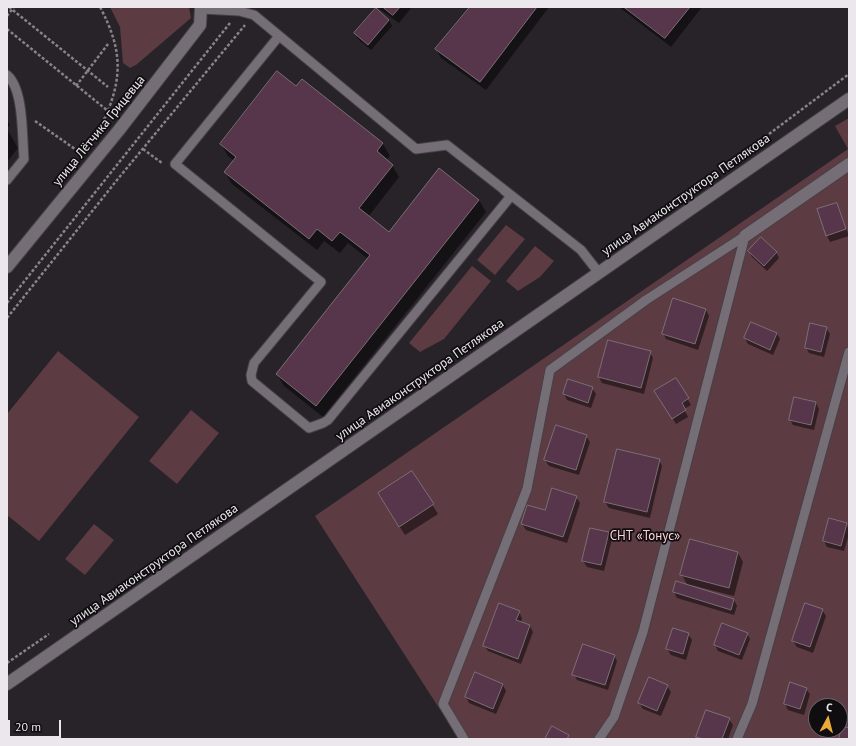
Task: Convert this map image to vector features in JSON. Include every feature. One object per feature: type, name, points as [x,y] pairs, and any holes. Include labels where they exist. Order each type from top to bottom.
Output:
[{"type":"street","name":"улица Лётчика Грицевца","points":[[7,267],[119,130],[200,25],[202,8]]},
{"type":"street","name":"улица Авиаконструктора Петлякова","points":[[7,684],[849,99]]},
{"type":"street","points":[[745,236],[848,166]]},
{"type":"lane","points":[[202,8],[239,11],[254,15],[416,150],[447,145],[581,250],[600,273]]},
{"type":"lane","points":[[279,36],[175,164],[321,282],[254,363],[251,374],[252,381],[309,428],[328,420],[511,196],[504,190]]},
{"type":"lane","points":[[7,75],[13,80],[18,91],[24,159],[7,180]]},
{"type":"lane","points":[[464,739],[443,704],[527,489],[550,370],[646,300],[745,236]]},
{"type":"lane","points":[[599,739],[614,717],[643,632],[745,236]]},
{"type":"lane","points":[[737,739],[754,696],[849,352]]},
{"type":"path","points":[[9,7],[13,8],[108,87]]},
{"type":"path","points":[[98,133],[108,111],[116,84],[118,62],[112,33],[100,7]]},
{"type":"path","points":[[7,16],[13,8]]},
{"type":"path","points":[[7,303],[239,11]]},
{"type":"path","points":[[7,318],[143,149],[254,15]]},
{"type":"path","points":[[7,29],[108,111]]},
{"type":"path","points":[[76,86],[108,44]]},
{"type":"path","points":[[19,110],[84,155],[87,151]]},
{"type":"path","points":[[143,149],[164,165]]},
{"type":"green space","points":[[110,7],[189,7],[191,18],[136,65],[130,68],[123,63],[120,27]]},
{"type":"green space","name":"СНТ «Тонус»","points":[[849,118],[849,739],[459,739],[315,516],[848,149],[835,126]]},
{"type":"green space","points":[[506,225],[525,239],[495,275],[477,260]]},
{"type":"green space","points":[[535,246],[554,261],[540,277],[518,291],[506,281]]},
{"type":"green space","points":[[472,266],[491,281],[444,339],[420,352],[409,343]]},
{"type":"green space","points":[[58,351],[139,417],[39,541],[7,515],[7,414]]},
{"type":"green space","points":[[191,410],[219,433],[177,484],[149,461]]},
{"type":"green space","points":[[94,524],[114,540],[85,575],[65,559]]},
{"type":"building","points":[[383,7],[400,7],[393,15]]},
{"type":"building","points":[[470,7],[537,7],[480,82],[435,49]]},
{"type":"building","points":[[624,7],[690,7],[665,38]]},
{"type":"building","points":[[376,8],[389,20],[368,45],[354,33]]},
{"type":"building","points":[[277,71],[296,86],[302,79],[383,143],[377,151],[393,165],[359,208],[389,232],[439,168],[479,200],[316,406],[276,374],[370,255],[340,232],[332,241],[317,229],[309,239],[224,172],[236,157],[220,144]]},
{"type":"building","points":[[837,203],[846,229],[826,236],[817,209]]},
{"type":"building","points":[[761,237],[777,252],[764,266],[748,251]]},
{"type":"building","points":[[673,298],[706,309],[695,344],[662,334]]},
{"type":"building","points":[[751,322],[777,333],[770,350],[744,338]]},
{"type":"building","points":[[810,323],[827,327],[821,352],[805,348]]},
{"type":"building","points":[[608,340],[651,351],[641,388],[598,377]]},
{"type":"building","points":[[676,378],[689,398],[682,403],[686,410],[672,419],[654,391]]},
{"type":"building","points":[[568,379],[593,387],[588,403],[563,394]]},
{"type":"building","points":[[794,397],[816,402],[811,425],[789,420]]},
{"type":"building","points":[[556,425],[587,435],[576,470],[544,460]]},
{"type":"building","points":[[617,449],[660,459],[647,512],[604,502]]},
{"type":"building","points":[[412,471],[434,504],[399,527],[378,493]]},
{"type":"building","points":[[552,488],[577,496],[563,537],[521,524],[527,505],[545,510]]},
{"type":"building","points":[[829,518],[847,523],[841,546],[823,541]]},
{"type":"building","points":[[590,528],[609,532],[601,565],[582,561]]},
{"type":"building","points":[[690,539],[738,552],[729,588],[680,575]]},
{"type":"building","points":[[676,581],[734,599],[731,610],[673,592]]},
{"type":"building","points":[[499,603],[520,611],[516,620],[530,625],[518,659],[483,646]]},
{"type":"building","points":[[805,603],[823,609],[810,647],[792,641]]},
{"type":"building","points":[[722,623],[748,633],[739,655],[714,645]]},
{"type":"building","points":[[673,628],[689,633],[683,654],[666,649]]},
{"type":"building","points":[[583,644],[615,655],[605,685],[572,675]]},
{"type":"building","points":[[475,672],[503,684],[493,709],[465,697]]},
{"type":"building","points":[[649,677],[668,685],[657,711],[638,703]]},
{"type":"building","points":[[790,682],[807,688],[800,709],[784,704]]},
{"type":"building","points":[[706,710],[730,718],[722,739],[703,739],[696,737]]},
{"type":"building","points":[[552,726],[569,735],[567,739],[545,739]]},
{"type":"building","points":[[849,728],[849,739],[839,739],[848,738]]}]
